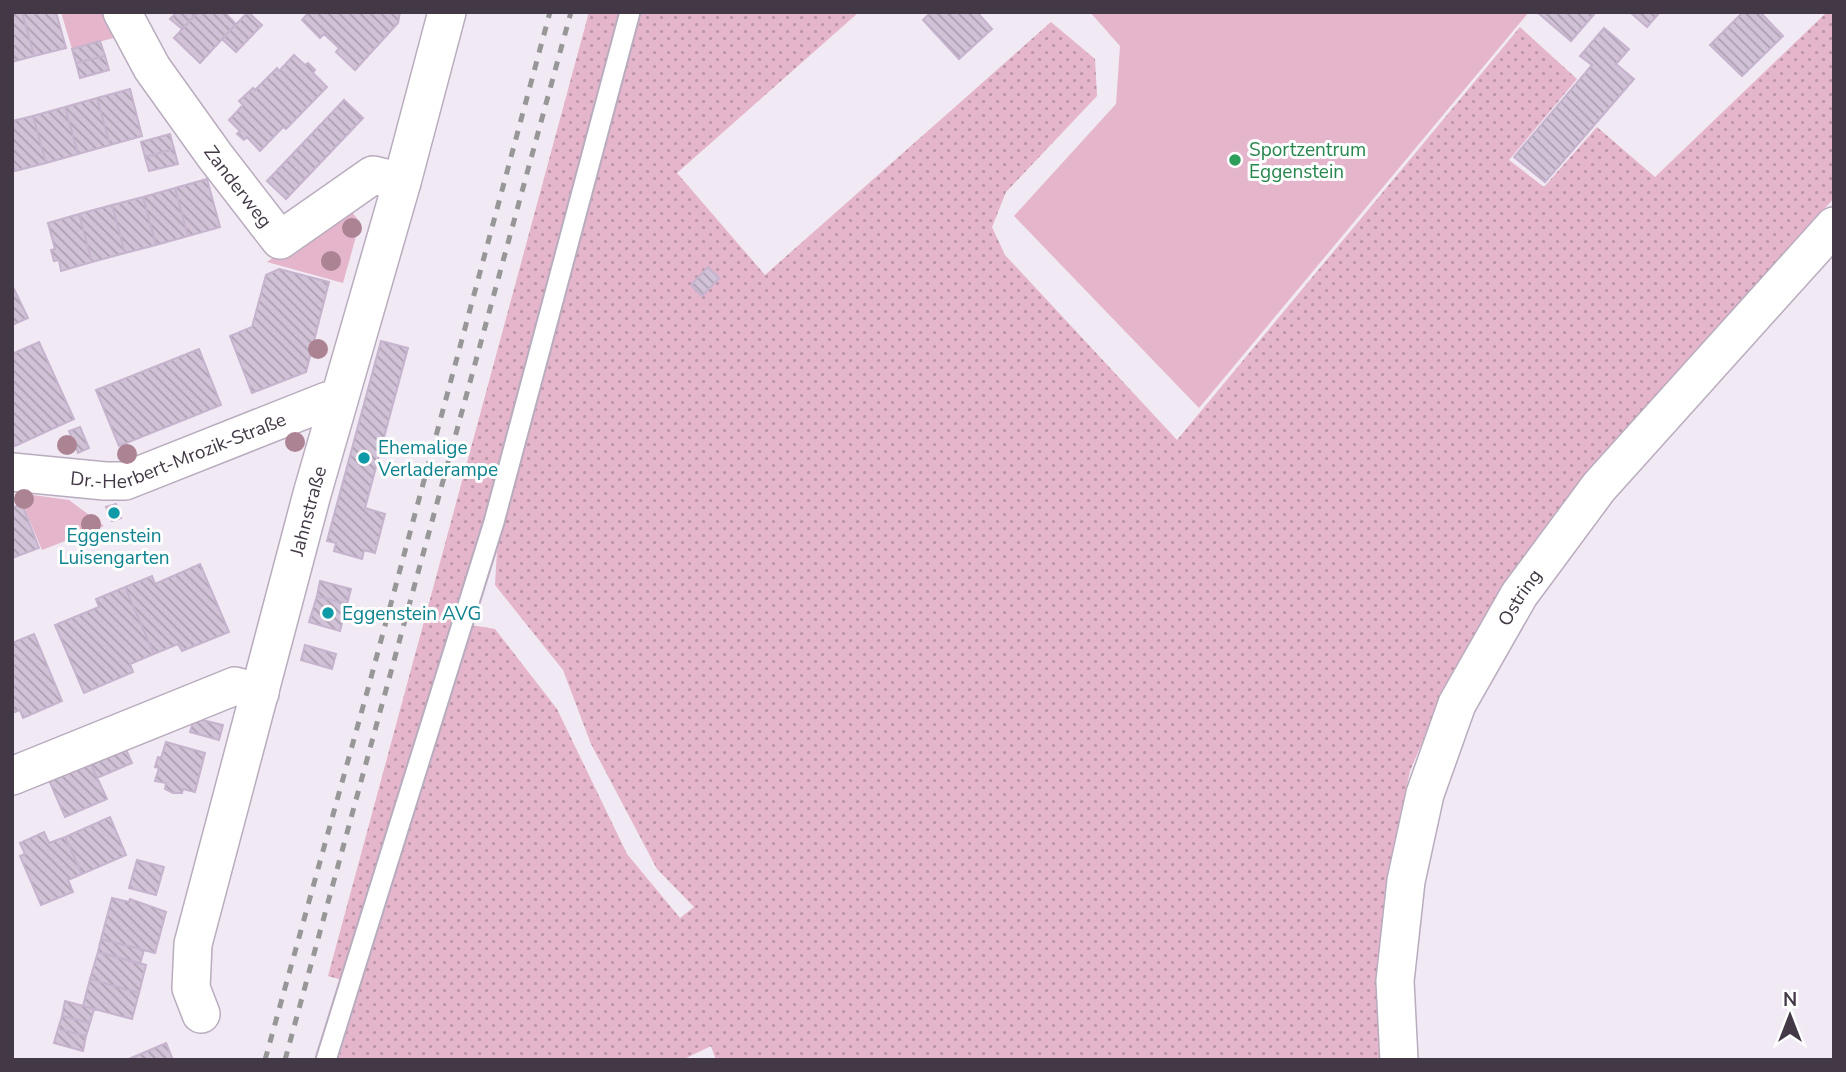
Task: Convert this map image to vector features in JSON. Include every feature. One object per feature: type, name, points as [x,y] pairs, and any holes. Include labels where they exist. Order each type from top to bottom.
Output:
[{"type":"street","name":"Zanderweg","points":[[122,12],[152,68],[280,240],[373,174],[402,182]]},
{"type":"street","name":"Jahnstraße","points":[[201,1013],[191,988],[193,944],[312,494],[402,182],[447,12]]},
{"type":"street","name":"Ostring","points":[[1399,1060],[1395,981],[1406,881],[1425,794],[1457,704],[1519,594],[1599,486],[1834,226]]},
{"type":"street","name":"Dr.-Herbert-Mrozik-Straße","points":[[12,472],[125,481],[327,401],[338,403]]},
{"type":"street","points":[[12,776],[236,686],[260,693]]},
{"type":"lane","points":[[326,1060],[494,522],[630,12]]},
{"type":"shaded area","points":[[61,12],[109,12],[121,36],[72,49]]},
{"type":"shaded area","points":[[589,12],[622,12],[486,518],[342,980],[328,976]]},
{"type":"shaded area","points":[[639,12],[859,12],[677,173],[765,275],[1051,22],[1095,59],[1097,96],[1006,192],[992,227],[1005,255],[1177,440],[1520,27],[1577,79],[1509,160],[1544,187],[1597,127],[1655,177],[1827,12],[1834,12],[1834,198],[1584,477],[1506,580],[1448,682],[1410,771],[1388,877],[1380,957],[1381,1060],[716,1060],[711,1046],[682,1060],[338,1060],[471,625],[495,629],[557,709],[627,854],[680,918],[694,907],[657,869],[591,744],[563,670],[495,585],[497,551]]},
{"type":"shaded area","name":"Sportzentrum Eggenstein","points":[[1090,12],[1529,12],[1199,408],[1014,216],[1116,104],[1120,46]]},
{"type":"shaded area","points":[[345,204],[360,222],[343,283],[267,262]]},
{"type":"shaded area","points":[[18,493],[69,500],[104,526],[42,550]]},
{"type":"building","points":[[12,12],[22,12],[34,56],[12,62]]},
{"type":"building","points":[[22,12],[56,12],[66,48],[34,56]]},
{"type":"building","points":[[173,12],[198,12],[182,29],[170,19],[175,14]]},
{"type":"building","points":[[198,12],[224,12],[236,24],[200,63],[174,38]]},
{"type":"building","points":[[248,12],[262,25],[236,52],[222,39]]},
{"type":"building","points":[[309,12],[400,12],[398,23],[355,70],[336,52],[339,48],[324,34],[320,38],[302,20]]},
{"type":"building","points":[[931,12],[977,12],[992,29],[959,59],[923,20]]},
{"type":"building","points":[[1537,12],[1596,12],[1571,41]]},
{"type":"building","points":[[1630,12],[1660,12],[1647,27]]},
{"type":"building","points":[[1743,12],[1760,12],[1783,36],[1742,76],[1710,45]]},
{"type":"building","points":[[1604,28],[1629,49],[1616,64],[1634,79],[1545,182],[1514,157],[1592,65],[1580,56]]},
{"type":"building","points":[[100,41],[105,56],[76,63],[72,49]]},
{"type":"building","points":[[294,55],[305,65],[308,63],[315,70],[313,73],[327,87],[260,151],[247,137],[244,140],[237,134],[240,131],[229,120],[243,105],[239,101],[253,88],[255,90],[277,68],[279,71]]},
{"type":"building","points":[[105,56],[109,70],[80,78],[76,63]]},
{"type":"building","points":[[130,89],[142,136],[110,145],[97,98]]},
{"type":"building","points":[[97,98],[110,145],[78,154],[65,107]]},
{"type":"building","points":[[344,100],[363,118],[286,199],[267,181]]},
{"type":"building","points":[[65,107],[78,154],[46,163],[33,116]]},
{"type":"building","points":[[33,116],[46,163],[15,171],[12,161],[12,121]]},
{"type":"building","points":[[170,134],[174,149],[145,157],[141,142]]},
{"type":"building","points":[[174,149],[178,164],[149,171],[145,157]]},
{"type":"building","points":[[207,179],[220,227],[188,236],[175,188]]},
{"type":"building","points":[[175,188],[188,236],[156,245],[143,197]]},
{"type":"building","points":[[143,197],[156,245],[125,253],[112,205]]},
{"type":"building","points":[[112,205],[125,253],[92,262],[79,214]]},
{"type":"building","points":[[79,214],[92,262],[61,271],[59,260],[54,261],[51,250],[55,249],[48,223]]},
{"type":"building","points":[[708,267],[719,278],[702,296],[691,285]]},
{"type":"building","points":[[279,269],[329,282],[306,372],[252,393],[230,336],[252,327],[266,275]]},
{"type":"building","points":[[12,285],[28,318],[12,325]]},
{"type":"building","name":"Ehemalige Verladerampe","points":[[381,341],[408,348],[365,508],[385,514],[375,553],[364,550],[362,559],[334,551],[336,543],[327,541]]},
{"type":"building","points":[[39,342],[74,419],[15,446],[12,441],[12,354]]},
{"type":"building","points":[[199,349],[221,405],[119,446],[96,390]]},
{"type":"building","points":[[80,427],[89,448],[78,453],[69,431]]},
{"type":"building","points":[[22,504],[39,548],[12,558],[12,508]]},
{"type":"building","name":"Eggenstein Luisengarten","points":[[116,504],[121,518],[112,521],[106,507]]},
{"type":"building","points":[[200,564],[229,632],[182,651],[178,644],[154,654],[125,587],[152,576],[155,584]]},
{"type":"building","points":[[320,581],[351,589],[347,604],[317,596]]},
{"type":"building","points":[[125,587],[154,654],[130,664],[133,672],[84,693],[55,625],[99,607],[96,599]]},
{"type":"building","name":"Eggenstein AVG","points":[[317,596],[347,604],[340,631],[309,622]]},
{"type":"building","points":[[34,634],[62,701],[23,718],[20,710],[12,713],[12,643]]},
{"type":"building","points":[[305,645],[336,654],[332,669],[301,660]]},
{"type":"building","points":[[194,718],[223,725],[219,740],[190,732]]},
{"type":"building","points":[[166,742],[205,753],[195,792],[183,789],[182,793],[173,793],[165,789],[166,783],[155,781],[159,768],[155,767]]},
{"type":"building","points":[[124,745],[132,763],[97,778],[89,760]]},
{"type":"building","points":[[89,760],[107,799],[65,817],[48,778]]},
{"type":"building","points":[[110,817],[126,855],[82,874],[65,837]]},
{"type":"building","points":[[44,832],[49,843],[65,837],[82,874],[68,880],[73,892],[41,905],[20,856],[25,854],[20,843]]},
{"type":"building","points":[[137,860],[164,867],[156,895],[129,888]]},
{"type":"building","points":[[112,898],[129,902],[130,899],[166,912],[155,953],[101,939]]},
{"type":"building","points":[[101,939],[144,950],[140,964],[98,952]]},
{"type":"building","points":[[98,952],[146,965],[139,993],[90,979]]},
{"type":"building","points":[[90,979],[139,993],[132,1019],[83,1006]]},
{"type":"building","points":[[65,1001],[94,1009],[90,1023],[62,1016]]},
{"type":"building","points":[[62,1016],[90,1023],[86,1036],[58,1029]]},
{"type":"building","points":[[58,1029],[86,1036],[83,1051],[54,1043]]},
{"type":"building","points":[[166,1043],[173,1060],[129,1060],[129,1059]]},
{"type":"railway","points":[[265,1060],[550,12]]},
{"type":"railway","points":[[285,1060],[571,12]]},
{"type":"place","name":"Sportzentrum Eggenstein","points":[[1235,160]]},
{"type":"place","name":"Ehemalige Verladerampe","points":[[364,458]]},
{"type":"place","name":"Eggenstein Luisengarten","points":[[114,513]]},
{"type":"place","name":"Eggenstein AVG","points":[[328,613]]}]
